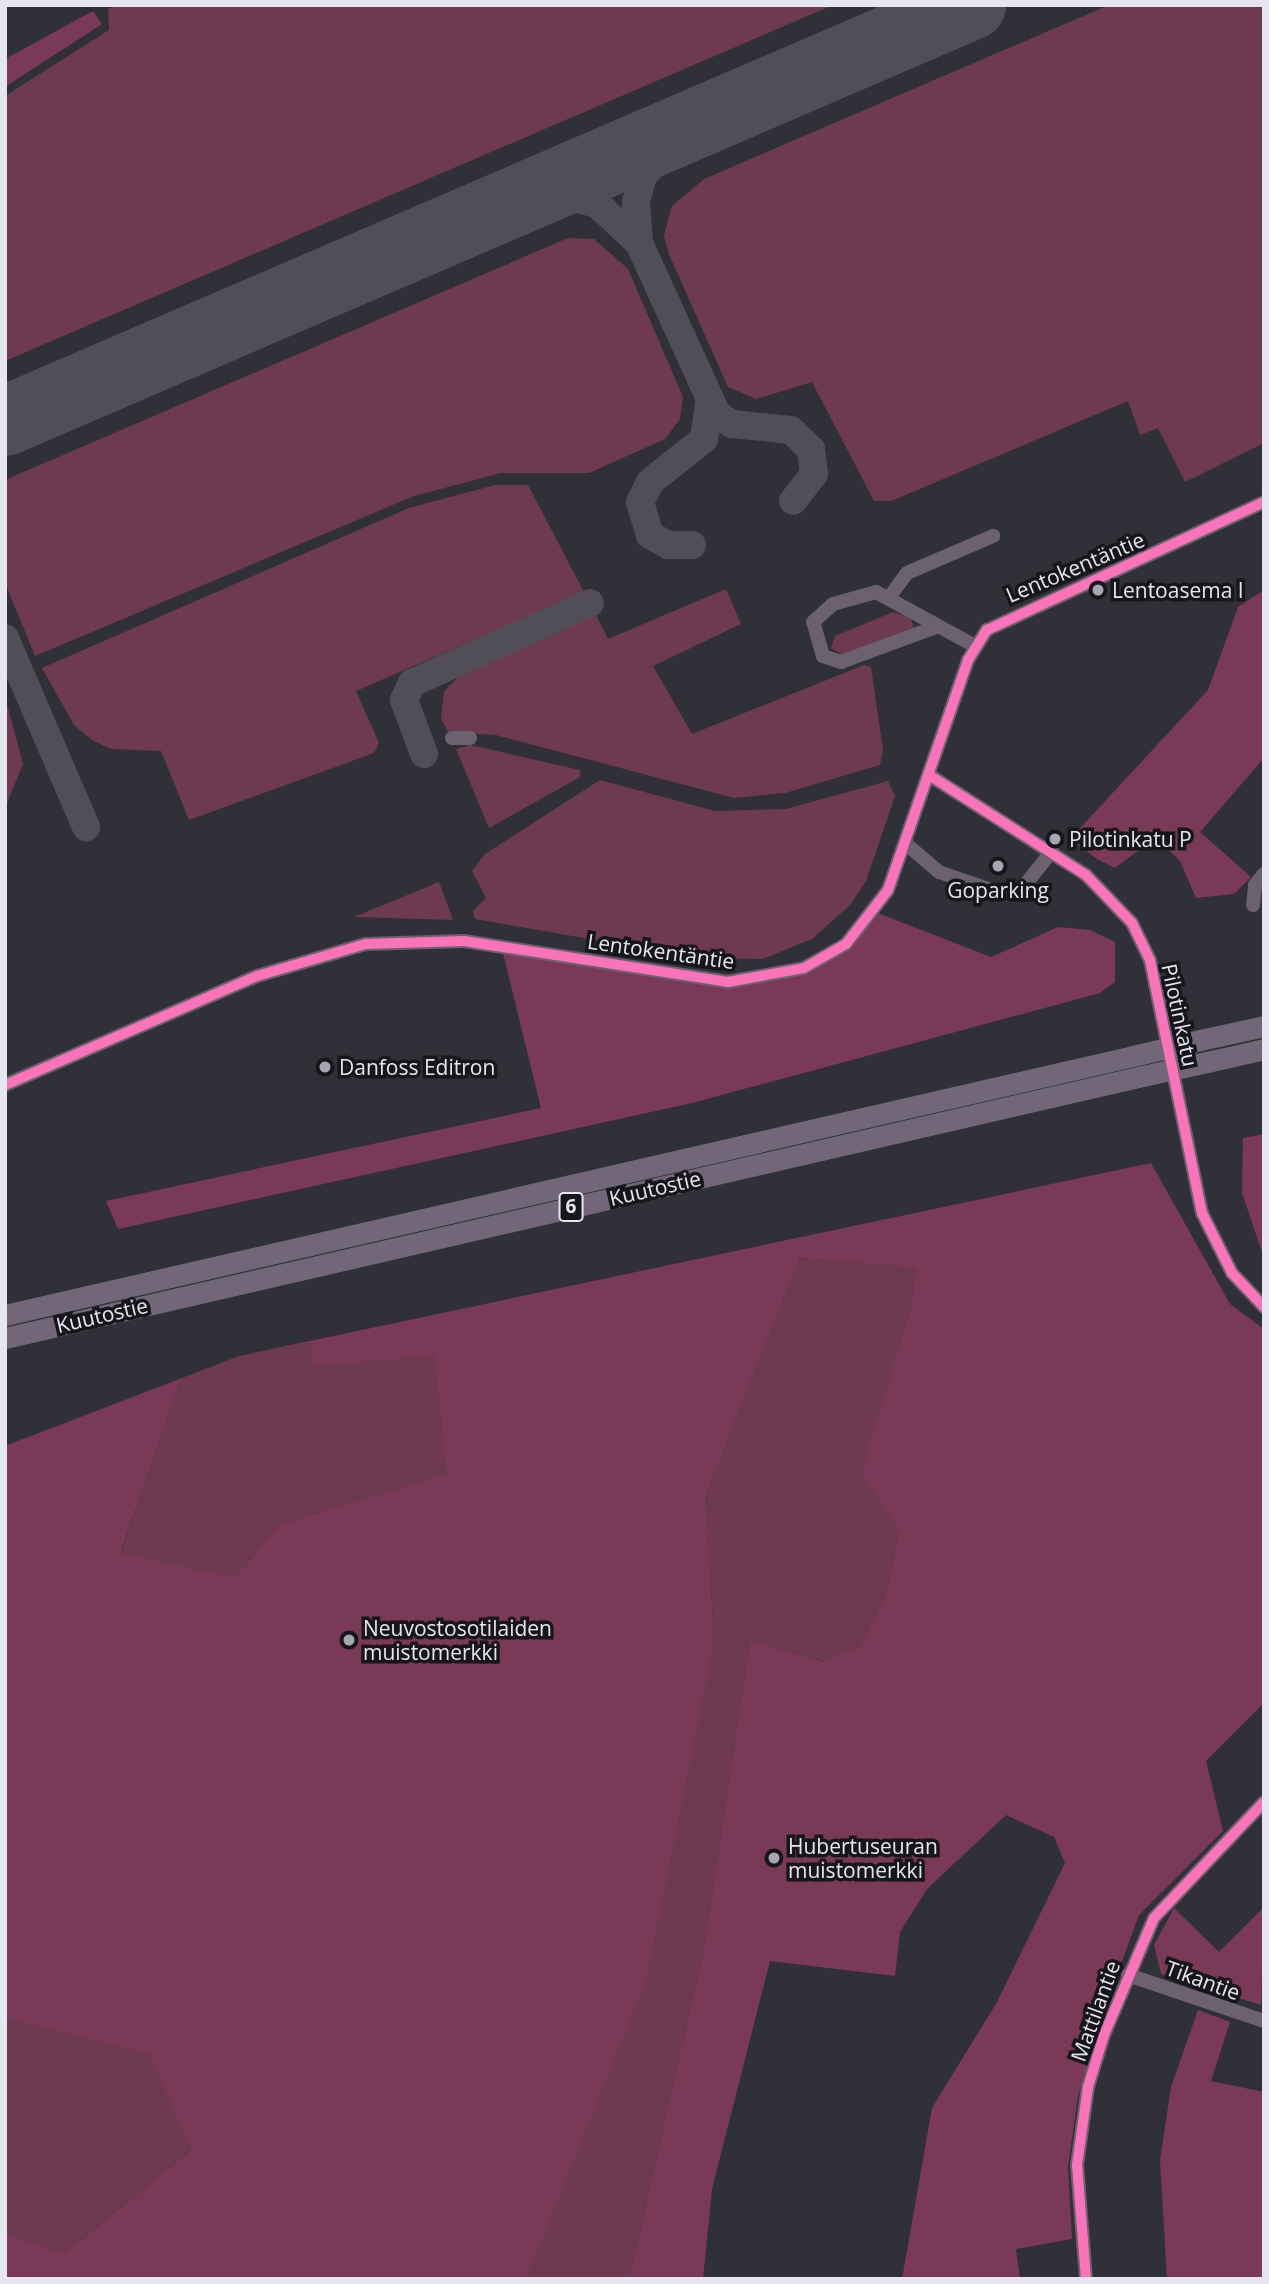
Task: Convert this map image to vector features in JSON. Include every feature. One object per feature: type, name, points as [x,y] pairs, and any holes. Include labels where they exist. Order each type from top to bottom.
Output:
[{"type":"highway","name":"Kuutostie","points":[[5,1315],[1264,1026]]},
{"type":"highway","name":"Kuutostie","points":[[5,1338],[1264,1049]]},
{"type":"street","name":"Lentokentäntie","points":[[5,1085],[257,976],[366,944],[464,941],[728,982],[778,977],[828,956],[858,930],[888,890],[975,646],[987,630],[1014,614],[1264,502]]},
{"type":"street","points":[[891,596],[907,573],[993,536]]},
{"type":"street","points":[[936,627],[879,653],[841,662],[823,656],[816,617],[859,593],[891,596],[936,627],[975,646]]},
{"type":"street","points":[[452,738],[470,738]]},
{"type":"street","name":"Pilotinkatu","points":[[929,775],[1052,851],[1108,895],[1132,923],[1150,960],[1202,1213],[1232,1273],[1264,1307]]},
{"type":"street","points":[[905,843],[939,872],[1006,895],[1021,890],[1052,851]]},
{"type":"street","points":[[1253,905],[1255,884],[1264,874]]},
{"type":"street","name":"Mattilantie","points":[[1086,2279],[1077,2213],[1081,2132],[1088,2088],[1128,1975],[1174,1893],[1264,1802]]},
{"type":"street","name":"Tikantie","points":[[1128,1975],[1264,2021]]},
{"type":"shaded area","points":[[117,5],[833,5],[5,361],[5,96],[109,30],[108,9]]},
{"type":"shaded area","points":[[1109,5],[1264,5],[1264,443],[1185,482],[1158,428],[1140,435],[1128,401],[891,501],[874,501],[812,382],[756,399],[728,387],[668,252],[664,235],[672,206],[704,179]]},
{"type":"shaded area","points":[[93,11],[102,24],[5,87],[5,59]]},
{"type":"shaded area","points":[[568,238],[594,239],[628,269],[683,397],[680,419],[665,439],[589,473],[501,473],[414,496],[35,656],[5,583],[5,480]]},
{"type":"shaded area","points":[[495,485],[528,485],[584,592],[356,691],[379,743],[374,753],[189,820],[161,751],[111,749],[92,740],[74,725],[42,668],[409,508]]},
{"type":"shaded area","points":[[726,589],[741,624],[653,666],[692,734],[864,665],[871,667],[883,750],[880,765],[785,793],[734,798],[496,735],[448,732],[441,719],[444,691],[466,670],[596,615],[608,639]]},
{"type":"shaded area","points":[[1264,590],[1264,758],[1200,832],[1251,877],[1234,894],[1196,898],[1180,861],[1156,837],[1115,868],[1097,859],[1070,839],[1208,690],[1238,607]]},
{"type":"shaded area","points":[[893,612],[911,618],[914,629],[843,655],[831,648],[835,636]]},
{"type":"shaded area","points":[[5,697],[23,764],[5,808]]},
{"type":"shaded area","points":[[470,745],[580,770],[580,777],[489,828],[456,749]]},
{"type":"shaded area","points":[[600,780],[715,811],[786,809],[888,781],[895,796],[866,881],[851,904],[812,939],[763,959],[698,958],[475,919],[473,911],[486,898],[472,871],[485,854]]},
{"type":"shaded area","points":[[439,882],[453,920],[354,917]]},
{"type":"shaded area","points":[[875,912],[991,957],[1058,927],[1090,930],[1115,942],[1115,982],[1100,993],[692,1103],[118,1229],[106,1201],[541,1108],[501,945],[728,982],[804,968]]},
{"type":"shaded area","points":[[1264,1134],[1264,1258],[1242,1193],[1243,1138]]},
{"type":"shaded area","points":[[1151,1163],[1230,1304],[1264,1329],[1264,1703],[1206,1761],[1223,1831],[1139,1915],[1107,2002],[1078,2096],[1068,2167],[1072,2239],[1016,2249],[1020,2279],[902,2279],[932,2108],[997,2002],[1065,1863],[1054,1837],[1006,1815],[927,1889],[900,1932],[895,1976],[770,1961],[712,2189],[703,2279],[629,2279],[704,1947],[750,1639],[824,1662],[860,1646],[887,1592],[899,1530],[861,1474],[910,1310],[916,1267],[800,1258],[706,1495],[714,1642],[646,1981],[526,2279],[5,2279],[5,2233],[65,2253],[191,2150],[150,2054],[5,2018],[5,1446],[182,1378],[120,1554],[235,1577],[280,1524],[446,1474],[434,1356],[312,1366],[310,1343],[239,1356]]},
{"type":"shaded area","points":[[800,1258],[916,1266],[910,1310],[862,1474],[899,1530],[887,1592],[860,1646],[825,1662],[750,1639],[704,1947],[629,2279],[526,2279],[594,2104],[714,1642],[706,1495]]},
{"type":"shaded area","points":[[310,1343],[312,1366],[434,1355],[446,1474],[280,1524],[235,1577],[120,1555],[182,1378],[239,1356]]},
{"type":"shaded area","points":[[1264,1907],[1261,2005],[1161,1974],[1154,1945],[1174,1908],[1219,1952]]},
{"type":"shaded area","points":[[1198,2010],[1230,2022],[1211,2081],[1264,2092],[1264,2279],[1167,2279],[1160,2160],[1171,2087]]},
{"type":"shaded area","points":[[5,2018],[151,2054],[191,2150],[65,2253],[5,2233]]},
{"type":"taxiway","points":[[521,199],[558,194],[597,204],[639,243],[636,202],[643,176],[685,128]]},
{"type":"taxiway","points":[[639,243],[717,414],[732,424],[791,430],[811,449],[814,474],[793,501]]},
{"type":"taxiway","points":[[692,545],[668,545],[650,535],[640,502],[650,482],[704,439],[709,403]]},
{"type":"taxiway","points":[[5,424],[19,415]]},
{"type":"taxiway","points":[[424,754],[404,700],[412,683],[590,603]]},
{"type":"taxiway","points":[[5,638],[86,827]]},
{"type":"runway","points":[[5,421],[971,5]]},
{"type":"cycle path","points":[[5,1085],[257,976],[366,944],[464,941],[728,982],[804,968],[846,944],[888,890],[968,660],[987,630],[1264,502]]},
{"type":"cycle path","points":[[929,775],[1086,875],[1132,923],[1150,960],[1202,1213],[1232,1273],[1264,1307]]},
{"type":"cycle path","points":[[1086,2279],[1077,2165],[1088,2087],[1104,2035],[1154,1918],[1264,1802]]},
{"type":"place","name":"Lentoasema I","points":[[1098,590]]},
{"type":"place","name":"Pilotinkatu P","points":[[1055,839]]},
{"type":"place","name":"Goparking","points":[[998,866]]},
{"type":"place","name":"Danfoss Editron","points":[[325,1067]]},
{"type":"place","name":"Neuvostosotilaiden muistomerkki","points":[[349,1640]]},
{"type":"place","name":"Hubertuseuran muistomerkki","points":[[774,1858]]}]
